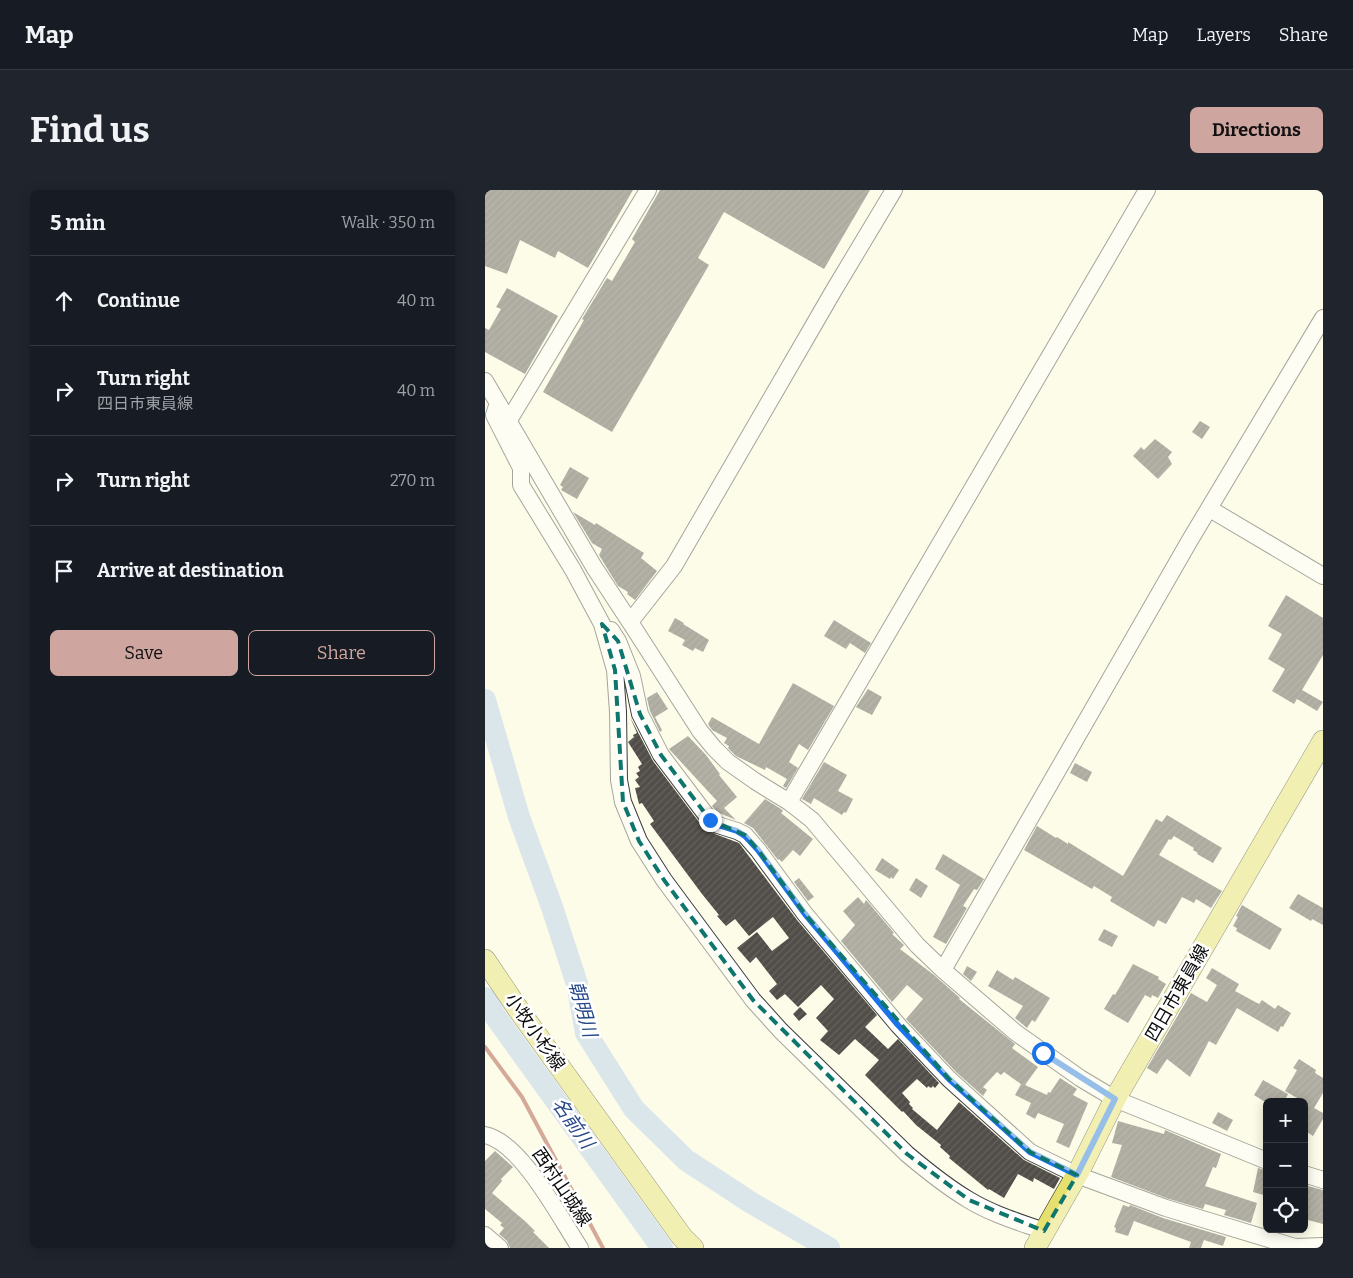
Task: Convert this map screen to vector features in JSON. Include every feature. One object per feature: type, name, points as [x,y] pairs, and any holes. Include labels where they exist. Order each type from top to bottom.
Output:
[{"type":"main road","name":"四日市東員線","points":[[1040,1239],[1077,1175],[1115,1099],[1323,741]]},
{"type":"main road","name":"小牧小杉線","points":[[485,960],[659,1206],[682,1237],[693,1248]]},
{"type":"street","points":[[509,420],[648,190]]},
{"type":"street","points":[[630,622],[674,566],[894,190]]},
{"type":"street","points":[[789,802],[1147,190]]},
{"type":"street","points":[[943,970],[1323,318]]},
{"type":"street","points":[[485,381],[594,567],[700,731],[714,748],[728,762],[789,802],[812,820],[917,945],[1015,1032],[1043,1053],[1115,1099],[1263,1159]]},
{"type":"street","points":[[498,403],[494,415],[521,468],[521,485],[573,570],[602,624],[615,670],[619,780],[623,802],[639,841],[664,880],[753,1000],[781,1031],[907,1154],[926,1170],[969,1200],[995,1212],[1040,1239]]},
{"type":"street","points":[[1210,509],[1323,576]]},
{"type":"street","points":[[602,624],[610,629],[618,641],[632,676],[640,714],[661,755],[710,820],[745,836],[758,850],[805,914],[898,1025],[949,1079],[1030,1152],[1077,1175],[1165,1208],[1295,1247],[1323,1246]]},
{"type":"street","name":"西村山城線","points":[[485,1135],[493,1136],[518,1156],[580,1248]]},
{"type":"street","points":[[1308,1175],[1323,1180]]},
{"type":"street","points":[[485,1235],[500,1248]]},
{"type":"highlighted area","points":[[602,624],[618,641],[640,714],[661,755],[710,820],[745,835],[805,914],[949,1079],[1030,1152],[1077,1175],[1044,1231],[969,1200],[907,1154],[753,1000],[664,880],[639,841],[623,802],[615,670]]},
{"type":"building","points":[[485,190],[633,190],[588,268],[558,251],[555,258],[520,240],[507,274],[485,266]]},
{"type":"building","points":[[660,190],[870,190],[824,269],[724,212],[698,258],[709,265],[612,432],[543,392],[584,320],[582,319],[607,278],[612,281],[635,242],[632,239]]},
{"type":"building","points":[[507,288],[558,316],[525,374],[485,352],[485,328],[489,330],[501,309],[496,307]]},
{"type":"building","points":[[1200,421],[1210,427],[1202,439],[1192,432]]},
{"type":"building","points":[[1155,439],[1172,452],[1168,457],[1172,464],[1158,479],[1133,456],[1141,447],[1144,450]]},
{"type":"building","points":[[570,467],[589,478],[577,499],[561,490],[563,487],[560,485]]},
{"type":"building","points":[[573,512],[595,525],[596,523],[644,553],[641,558],[657,571],[635,600],[627,594],[628,592],[618,586],[599,555],[602,549],[592,543]]},
{"type":"building","points":[[1286,595],[1323,618],[1323,655],[1302,690],[1323,702],[1317,711],[1297,699],[1294,704],[1272,691],[1285,669],[1268,659],[1282,634],[1268,626]]},
{"type":"building","points":[[675,618],[709,640],[703,652],[695,648],[693,651],[682,645],[685,640],[668,631]]},
{"type":"building","points":[[834,620],[871,643],[865,653],[850,643],[846,649],[824,636]]},
{"type":"building","points":[[793,683],[834,706],[808,750],[799,744],[789,762],[798,768],[786,788],[783,786],[787,779],[766,767],[765,770],[736,756],[728,748],[729,746],[724,743],[727,738],[712,730],[708,724],[712,717],[759,744]]},
{"type":"building","points":[[868,689],[882,697],[872,715],[856,707]]},
{"type":"building","points":[[657,692],[668,709],[655,717],[662,730],[660,732],[650,711],[647,698]]},
{"type":"building","points":[[630,717],[653,761],[702,826],[715,834],[739,843],[797,920],[877,1015],[865,1027],[888,1049],[898,1039],[939,1083],[935,1088],[928,1086],[927,1088],[917,1079],[902,1093],[910,1102],[909,1104],[912,1109],[937,1130],[959,1102],[1024,1160],[1060,1178],[1054,1189],[1034,1178],[1033,1182],[1018,1174],[1004,1198],[988,1190],[949,1158],[950,1156],[940,1147],[941,1145],[916,1125],[865,1075],[879,1060],[855,1039],[839,1055],[820,1040],[828,1031],[816,1018],[834,999],[821,985],[798,1007],[785,994],[777,1000],[769,991],[777,984],[756,957],[750,963],[737,948],[757,932],[772,951],[789,938],[773,917],[749,936],[735,919],[726,926],[650,824],[654,821],[642,803],[639,804],[635,788],[640,787],[635,780],[639,777],[636,773],[640,771],[638,767],[642,764],[628,742],[637,733]]},
{"type":"building","points":[[688,736],[706,755],[737,797],[724,808],[736,820],[717,812],[712,806],[717,801],[669,749]]},
{"type":"building","points":[[824,762],[847,775],[838,791],[853,799],[846,813],[844,812],[842,815],[814,798],[811,804],[802,799]]},
{"type":"building","points":[[1075,763],[1092,772],[1087,782],[1070,773]]},
{"type":"building","points":[[765,799],[781,809],[783,811],[781,813],[813,839],[800,856],[793,850],[782,862],[778,860],[753,828],[744,823]]},
{"type":"building","points":[[1167,815],[1222,848],[1213,863],[1197,854],[1193,850],[1194,848],[1174,836],[1171,840],[1169,839],[1159,855],[1222,891],[1211,908],[1196,899],[1194,903],[1182,897],[1166,924],[1158,920],[1154,927],[1110,901],[1112,897],[1094,886],[1092,889],[1024,850],[1037,826],[1068,844],[1068,842],[1123,876],[1156,819],[1162,822]]},
{"type":"building","points":[[943,854],[984,879],[977,890],[974,889],[963,906],[967,908],[946,944],[933,937],[960,885],[935,869]]},
{"type":"building","points":[[882,858],[899,870],[893,879],[875,870]]},
{"type":"building","points":[[799,878],[814,897],[808,901],[794,882]]},
{"type":"building","points":[[916,878],[928,886],[921,898],[909,890]]},
{"type":"building","points":[[1298,894],[1323,908],[1323,925],[1312,919],[1311,921],[1289,908]]},
{"type":"building","points":[[858,897],[864,904],[866,900],[868,902],[894,933],[892,934],[904,945],[900,949],[934,975],[959,999],[1015,1044],[1012,1048],[1038,1067],[1025,1085],[1047,1095],[1060,1078],[1077,1089],[1073,1095],[1088,1103],[1069,1148],[1056,1142],[1064,1124],[1038,1113],[1035,1119],[1026,1114],[1031,1103],[1015,1095],[1021,1084],[1004,1072],[1001,1075],[997,1072],[983,1087],[987,1090],[983,1096],[956,1072],[906,1019],[923,999],[907,985],[892,1002],[841,941],[855,925],[843,911]]},
{"type":"building","points":[[1242,905],[1282,929],[1270,950],[1236,931],[1237,928],[1233,926]]},
{"type":"building","points":[[1104,929],[1118,936],[1112,947],[1098,940]]},
{"type":"building","points":[[1133,964],[1159,977],[1158,979],[1166,984],[1158,998],[1152,995],[1151,998],[1145,995],[1128,1023],[1104,1009],[1113,994],[1115,995]]},
{"type":"building","points":[[967,966],[977,972],[971,981],[963,974]]},
{"type":"building","points":[[1212,968],[1239,984],[1235,991],[1259,1004],[1262,1000],[1275,1009],[1278,1005],[1291,1013],[1278,1032],[1237,1008],[1216,1045],[1209,1041],[1190,1077],[1167,1059],[1157,1074],[1147,1068],[1191,993],[1207,1002],[1217,985],[1206,978]]},
{"type":"building","points":[[997,970],[1013,980],[1015,977],[1050,998],[1035,1022],[1032,1020],[1027,1028],[1015,1018],[1023,1006],[988,986]]},
{"type":"building","points":[[800,1007],[807,1014],[799,1021],[793,1014]]},
{"type":"building","points":[[1299,1059],[1316,1070],[1315,1073],[1323,1078],[1323,1093],[1314,1108],[1323,1113],[1323,1119],[1313,1136],[1308,1133],[1308,1098],[1297,1098],[1285,1091],[1297,1070],[1293,1068]]},
{"type":"building","points":[[1263,1080],[1288,1094],[1286,1098],[1263,1098],[1263,1101],[1254,1095]]},
{"type":"building","points":[[1218,1112],[1233,1120],[1227,1131],[1212,1123]]},
{"type":"building","points":[[1118,1121],[1164,1134],[1165,1130],[1221,1154],[1216,1168],[1213,1167],[1205,1186],[1257,1203],[1251,1223],[1224,1215],[1226,1210],[1205,1204],[1203,1209],[1169,1199],[1111,1177],[1122,1145],[1112,1143]]},
{"type":"building","points":[[495,1151],[513,1167],[501,1179],[502,1181],[492,1193],[526,1222],[549,1248],[510,1248],[507,1241],[499,1234],[504,1228],[500,1225],[502,1223],[485,1209],[485,1161]]},
{"type":"building","points":[[1258,1168],[1263,1170],[1263,1195],[1253,1192]]},
{"type":"building","points":[[1308,1186],[1323,1190],[1323,1224],[1308,1220]]},
{"type":"building","points":[[1123,1205],[1129,1207],[1130,1205],[1163,1218],[1226,1237],[1223,1246],[1204,1240],[1201,1248],[1189,1248],[1191,1242],[1134,1221],[1128,1236],[1115,1232],[1116,1228],[1114,1227]]},
{"type":"waterway","name":"朝明川","points":[[485,700],[519,817],[552,907],[577,984],[586,1033],[634,1109],[686,1160],[750,1202],[829,1248]]},
{"type":"waterway","name":"名前川","points":[[485,998],[495,1016],[662,1248]]},
{"type":"railway","points":[[485,1047],[522,1097],[603,1248]]},
{"type":"route","points":[[710,820],[745,836],[758,850],[805,914],[898,1025],[949,1079],[1030,1152],[1077,1175],[1115,1099],[1043,1053]]}]
